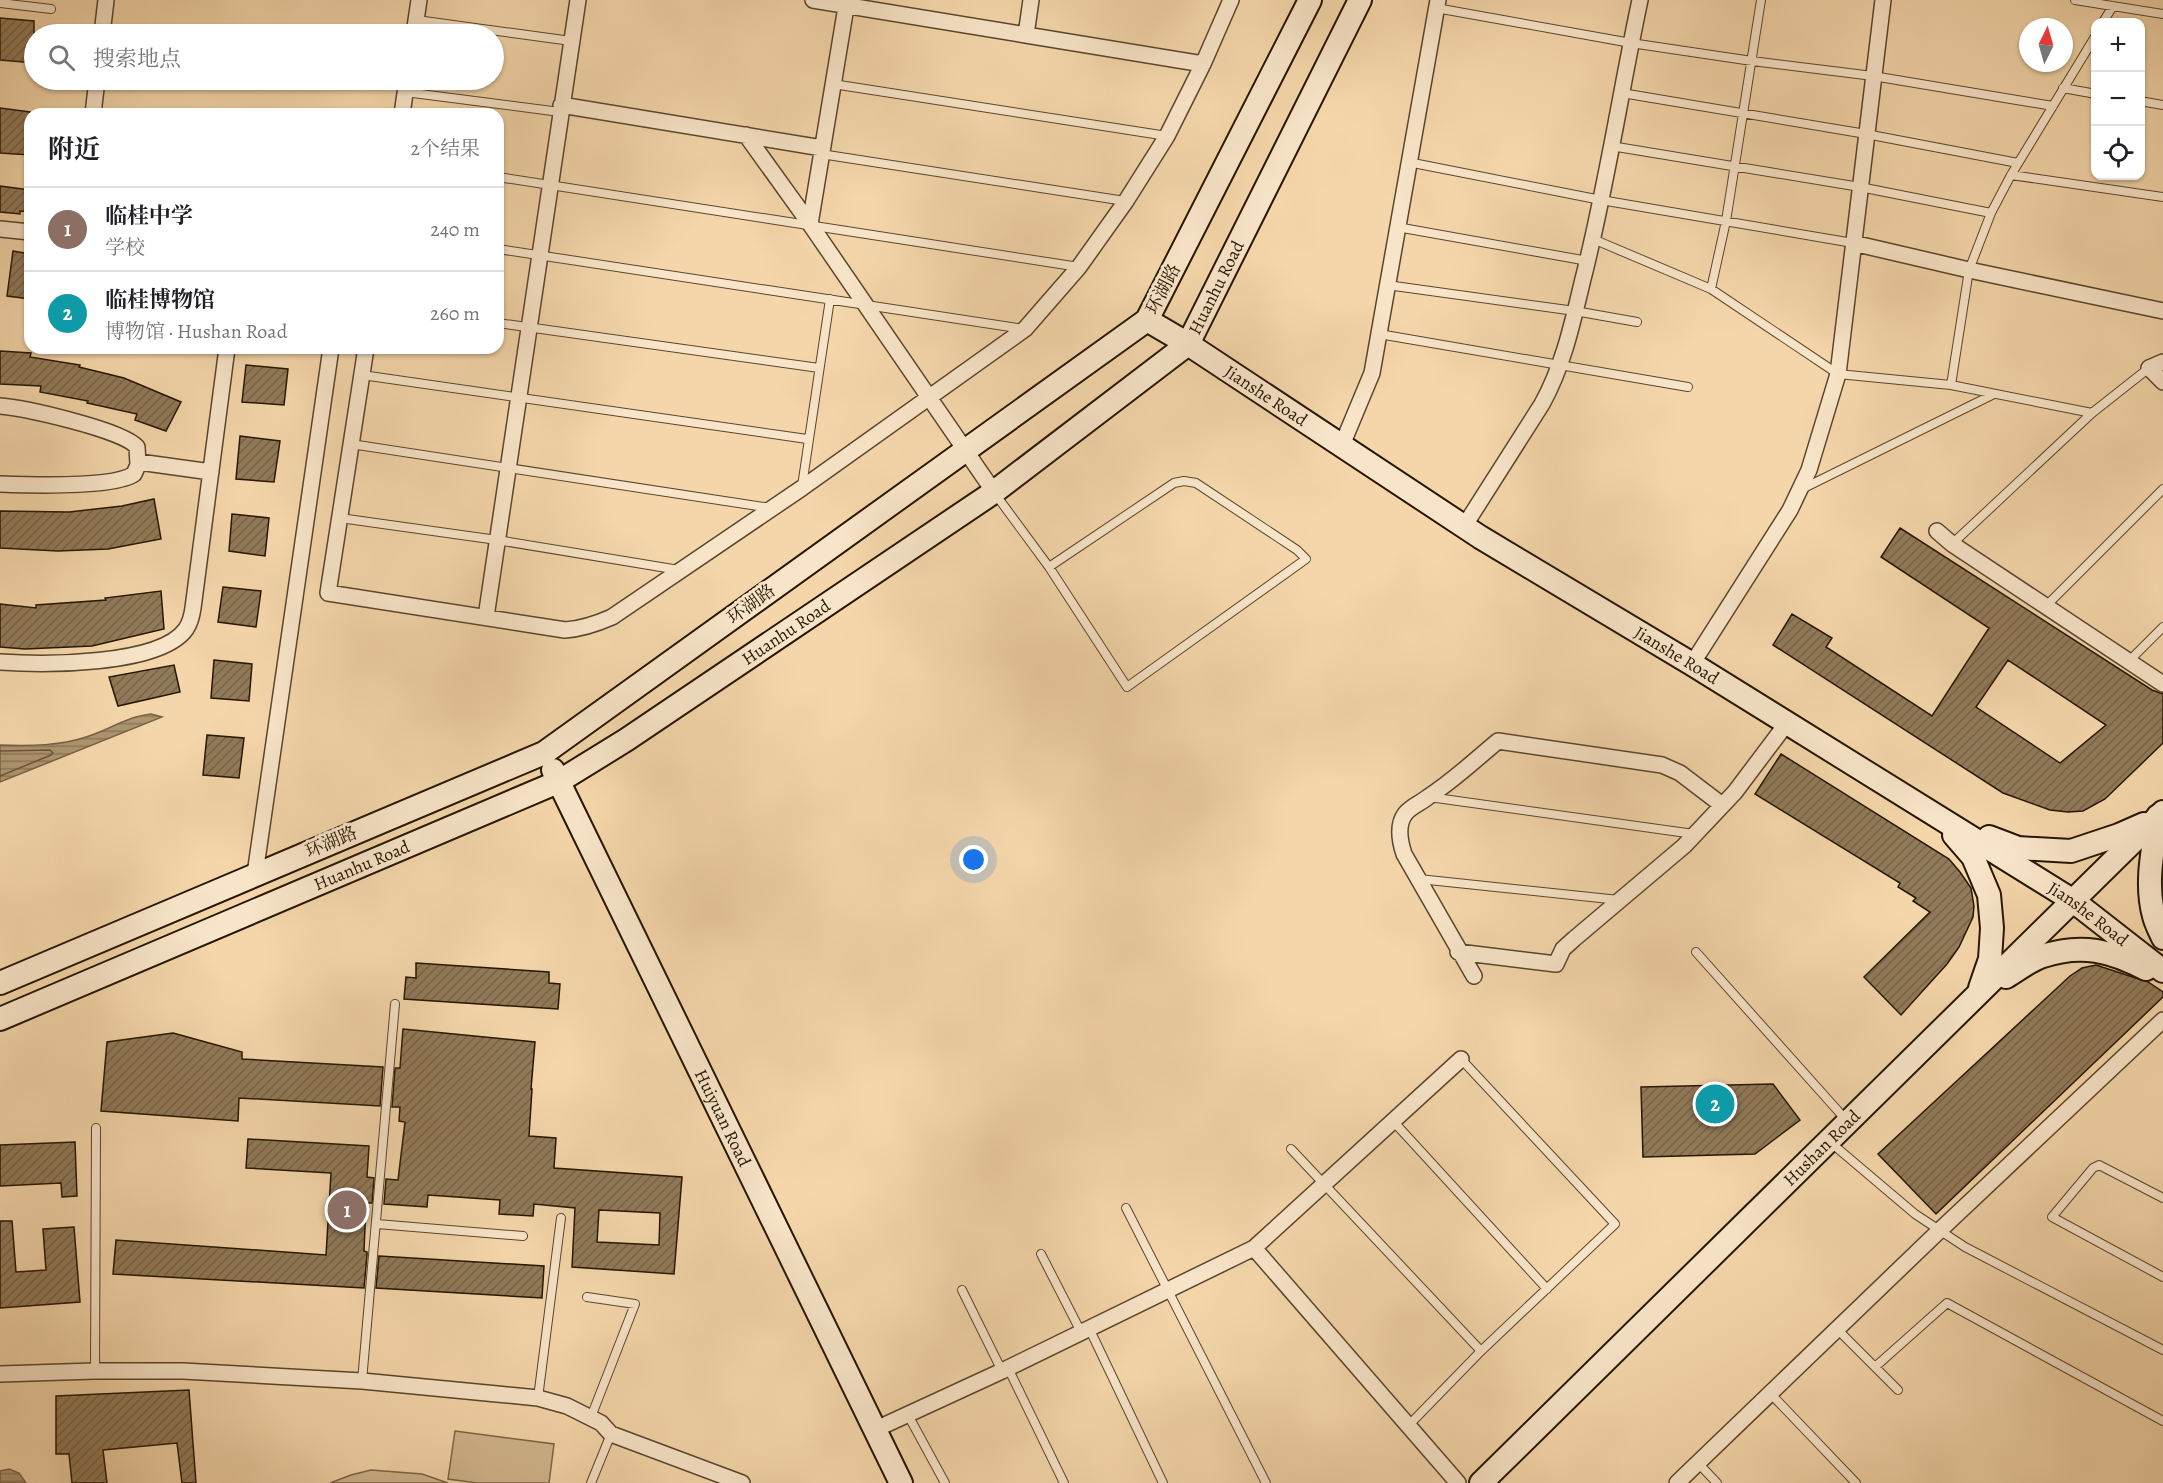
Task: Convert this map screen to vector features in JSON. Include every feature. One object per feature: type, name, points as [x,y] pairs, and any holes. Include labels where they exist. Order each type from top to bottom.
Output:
[{"type":"street","points":[[103,24],[106,0]]},
{"type":"street","points":[[415,24],[419,0]]},
{"type":"street","points":[[486,617],[578,0]]},
{"type":"street","points":[[813,0],[1203,64]]},
{"type":"street","points":[[1026,35],[1031,0]]},
{"type":"street","points":[[365,354],[328,593],[565,630],[580,629],[612,617],[802,488],[1025,329],[1079,267],[1126,201],[1167,136],[1203,64],[1231,0]]},
{"type":"street","name":"环湖路","points":[[0,982],[544,753],[1147,320],[1310,0]]},
{"type":"street","name":"Huanhu Road","points":[[0,1019],[558,782],[626,740],[993,492],[1188,344],[1360,0]]},
{"type":"street","points":[[1464,525],[1542,404],[1560,364],[1593,239],[1640,0]]},
{"type":"street","points":[[1692,664],[1801,490],[1838,374],[1883,0]]},
{"type":"street","points":[[1342,445],[1372,372],[1437,4]]},
{"type":"street","points":[[810,224],[846,7]]},
{"type":"street","points":[[94,108],[96,90]]},
{"type":"street","points":[[403,108],[405,90]]},
{"type":"street","points":[[561,109],[746,135],[822,151]]},
{"type":"street","points":[[746,135],[810,224],[993,492]]},
{"type":"street","points":[[0,229],[24,231]]},
{"type":"street","points":[[1853,243],[2163,311]]},
{"type":"street","name":"Jianshe Road","points":[[1147,320],[1188,344],[1490,543],[1692,664],[2072,900],[2163,970]]},
{"type":"street","points":[[0,662],[107,660],[151,651],[180,635],[189,622],[193,608],[226,354]]},
{"type":"street","points":[[255,874],[331,354]]},
{"type":"street","points":[[2156,365],[2163,382]]},
{"type":"street","points":[[0,406],[63,419],[128,439],[137,447],[139,462],[134,474],[124,479],[56,485],[0,484]]},
{"type":"street","points":[[139,462],[211,472]]},
{"type":"street","points":[[1937,531],[1952,544],[2163,684]]},
{"type":"street","points":[[1458,952],[1556,964],[1563,949],[1695,835],[1722,805],[1787,723]]},
{"type":"street","points":[[1474,976],[1458,952],[1404,854],[1400,828],[1406,813],[1498,741],[1662,765],[1680,773],[1722,805]]},
{"type":"street","name":"Huiyuan Road","points":[[544,753],[901,1483]]},
{"type":"street","points":[[1940,818],[2018,848],[2071,851],[2119,835],[2161,814]]},
{"type":"street","points":[[2161,814],[2151,859],[2150,890],[2154,916],[2163,938]]},
{"type":"street","name":"Hushan Road","points":[[1480,1483],[2161,814]]},
{"type":"street","points":[[1940,818],[1973,856],[1989,895],[1992,928],[1990,959],[1979,992]]},
{"type":"street","points":[[1979,992],[2042,956],[2085,948],[2123,957],[2163,978]]},
{"type":"street","points":[[1677,1483],[2163,1020]]},
{"type":"street","points":[[874,1430],[1254,1248],[1461,1059]]},
{"type":"street","points":[[1254,1248],[1458,1483]]},
{"type":"street","points":[[0,1374],[183,1371],[362,1381],[538,1398],[567,1406],[591,1417],[601,1423],[611,1434],[742,1483]]},
{"type":"lane","points":[[1711,289],[1726,221],[1761,0]]},
{"type":"lane","points":[[2075,0],[2163,14]]},
{"type":"lane","points":[[0,3],[51,9]]},
{"type":"lane","points":[[1437,4],[1631,43],[1874,76],[2053,105]]},
{"type":"lane","points":[[2106,18],[2113,6]]},
{"type":"lane","points":[[504,36],[571,42]]},
{"type":"lane","points":[[1951,385],[1969,270],[1991,213],[2011,175],[2091,42]]},
{"type":"lane","points":[[833,84],[1167,136]]},
{"type":"lane","points":[[2063,88],[2091,93]]},
{"type":"lane","points":[[433,90],[561,109]]},
{"type":"lane","points":[[1622,93],[1866,134],[2018,164]]},
{"type":"lane","points":[[2145,102],[2163,105]]},
{"type":"lane","points":[[1611,146],[1860,187],[1991,213]]},
{"type":"lane","points":[[822,151],[1126,201]]},
{"type":"lane","points":[[1408,162],[1601,200],[1853,243]]},
{"type":"lane","points":[[2011,175],[2163,198]]},
{"type":"lane","points":[[504,178],[1079,267]]},
{"type":"lane","points":[[1397,227],[1588,261]]},
{"type":"lane","points":[[1593,239],[1711,289],[1838,374],[1951,385],[2092,412]]},
{"type":"lane","points":[[504,250],[1025,329]]},
{"type":"lane","points":[[1387,285],[1575,311],[1637,322]]},
{"type":"lane","points":[[802,488],[807,439],[830,299]]},
{"type":"lane","points":[[504,324],[819,368]]},
{"type":"lane","points":[[1379,334],[1689,387]]},
{"type":"lane","points":[[1952,544],[2092,412],[2156,365]]},
{"type":"lane","points":[[362,375],[807,439]]},
{"type":"lane","points":[[1801,490],[1994,394]]},
{"type":"lane","points":[[351,444],[508,466],[772,508]]},
{"type":"lane","points":[[993,492],[1049,567],[1127,687],[1306,559],[1297,550],[1196,483],[1184,481],[1174,483],[1049,567]]},
{"type":"lane","points":[[2046,606],[2163,489]]},
{"type":"lane","points":[[340,518],[497,540],[681,570]]},
{"type":"lane","points":[[2129,661],[2163,627]]},
{"type":"lane","points":[[1429,797],[1695,835]]},
{"type":"lane","points":[[1417,879],[1621,901]]},
{"type":"lane","points":[[1696,952],[1848,1123]]},
{"type":"lane","points":[[362,1381],[395,1004]]},
{"type":"lane","points":[[1408,1426],[1481,1351],[1615,1224],[1461,1059]]},
{"type":"lane","points":[[1393,1121],[1547,1289]]},
{"type":"lane","points":[[95,1371],[96,1128]]},
{"type":"lane","points":[[1829,1141],[1915,1214],[1939,1231],[1965,1247],[2163,1350]]},
{"type":"lane","points":[[1291,1149],[1481,1351]]},
{"type":"lane","points":[[2163,1198],[2099,1165],[2092,1168],[2052,1217],[2163,1277]]},
{"type":"lane","points":[[1126,1208],[1266,1483]]},
{"type":"lane","points":[[538,1398],[561,1218]]},
{"type":"lane","points":[[377,1224],[523,1236]]},
{"type":"lane","points":[[1041,1254],[1085,1330],[1163,1483]]},
{"type":"lane","points":[[963,1290],[1064,1483]]},
{"type":"lane","points":[[587,1298],[635,1304],[591,1417]]},
{"type":"lane","points":[[1875,1367],[1947,1303],[2163,1421]]},
{"type":"lane","points":[[1837,1329],[1898,1390]]},
{"type":"lane","points":[[1770,1393],[1856,1483]]},
{"type":"lane","points":[[908,1415],[945,1483]]},
{"type":"lane","points":[[591,1483],[611,1434]]},
{"type":"lane","points":[[1698,1463],[1717,1483]]},
{"type":"shaded area","points":[[455,1431],[554,1444],[549,1483],[477,1483],[448,1479]]},
{"type":"shaded area","points":[[371,1470],[422,1474],[448,1483],[330,1483]]},
{"type":"water","points":[[151,714],[162,717],[0,782],[0,745],[68,742],[135,717]]},
{"type":"water","points":[[9,1469],[19,1473],[26,1483],[0,1483],[0,1471]]},
{"type":"building","points":[[0,18],[34,21],[34,24],[24,24],[24,62],[0,60]]},
{"type":"building","points":[[0,108],[24,111],[24,155],[0,153]]},
{"type":"building","points":[[0,186],[24,189],[24,211],[20,211],[20,214],[0,212]]},
{"type":"building","points":[[13,251],[24,253],[24,298],[7,296]]},
{"type":"building","points":[[0,351],[24,353],[31,354],[30,357],[80,365],[79,367],[124,378],[181,402],[166,431],[135,420],[137,414],[87,403],[88,401],[40,392],[41,386],[0,384]]},
{"type":"building","points":[[246,365],[288,369],[284,405],[242,402]]},
{"type":"building","points":[[240,436],[280,441],[274,482],[236,479]]},
{"type":"building","points":[[154,499],[161,539],[108,549],[58,551],[0,548],[0,511],[69,512],[122,506]]},
{"type":"building","points":[[232,514],[269,518],[265,556],[229,551]]},
{"type":"building","points":[[1900,528],[2152,690],[2163,694],[2163,743],[2105,799],[2083,811],[2050,810],[2003,793],[1773,645],[1792,614],[1832,638],[1826,647],[1932,716],[1989,628],[1881,557]],"holes":[[[2008,660],[2106,725],[2060,763],[1976,707]]]},
{"type":"building","points":[[223,587],[261,591],[256,627],[218,622]]},
{"type":"building","points":[[161,591],[164,629],[92,646],[25,649],[0,647],[0,604],[36,608],[36,605],[106,600],[105,598]]},
{"type":"building","points":[[214,660],[252,664],[249,701],[211,698]]},
{"type":"building","points":[[174,665],[180,692],[118,706],[109,677]]},
{"type":"building","points":[[207,735],[244,738],[239,778],[203,775]]},
{"type":"building","points":[[1781,754],[1949,859],[1971,888],[1973,917],[1959,947],[1947,964],[1901,1015],[1864,977],[1930,912],[1913,901],[1916,898],[1898,887],[1900,883],[1755,794]]},
{"type":"building","points":[[416,963],[549,972],[549,983],[560,984],[558,1009],[404,999],[406,977],[416,978]]},
{"type":"building","points":[[2096,965],[2148,982],[2163,992],[2163,997],[1936,1214],[1878,1154],[2070,976],[2082,968]]},
{"type":"building","points":[[403,1029],[535,1042],[529,1136],[556,1138],[554,1168],[682,1177],[674,1274],[572,1267],[575,1208],[534,1204],[533,1216],[499,1214],[500,1200],[428,1195],[427,1207],[384,1204],[386,1179],[398,1180],[405,1122],[399,1121],[400,1107],[392,1107],[395,1068],[400,1068]],"holes":[[[599,1210],[660,1213],[659,1245],[597,1242]]]},
{"type":"building","points":[[173,1033],[242,1052],[242,1059],[383,1067],[380,1106],[239,1098],[238,1121],[101,1111],[107,1042]]},
{"type":"building","points":[[1773,1084],[1800,1120],[1755,1154],[1643,1157],[1641,1087]]},
{"type":"building","points":[[248,1139],[369,1146],[367,1177],[374,1178],[372,1203],[366,1203],[364,1251],[367,1255],[364,1288],[113,1274],[116,1240],[326,1255],[331,1173],[246,1168]]},
{"type":"building","points":[[75,1142],[77,1196],[62,1197],[61,1183],[0,1186],[0,1145]]},
{"type":"building","points":[[0,1221],[12,1221],[16,1272],[46,1270],[43,1229],[74,1227],[80,1302],[0,1308]]},
{"type":"building","points":[[379,1256],[544,1266],[542,1298],[376,1288]]},
{"type":"building","points":[[189,1390],[196,1483],[182,1483],[177,1443],[103,1450],[107,1483],[72,1483],[69,1454],[56,1454],[56,1396]]},
{"type":"place","name":"临桂博物馆","points":[[1715,1104]]},
{"type":"place","name":"临桂中学","points":[[347,1210]]}]
